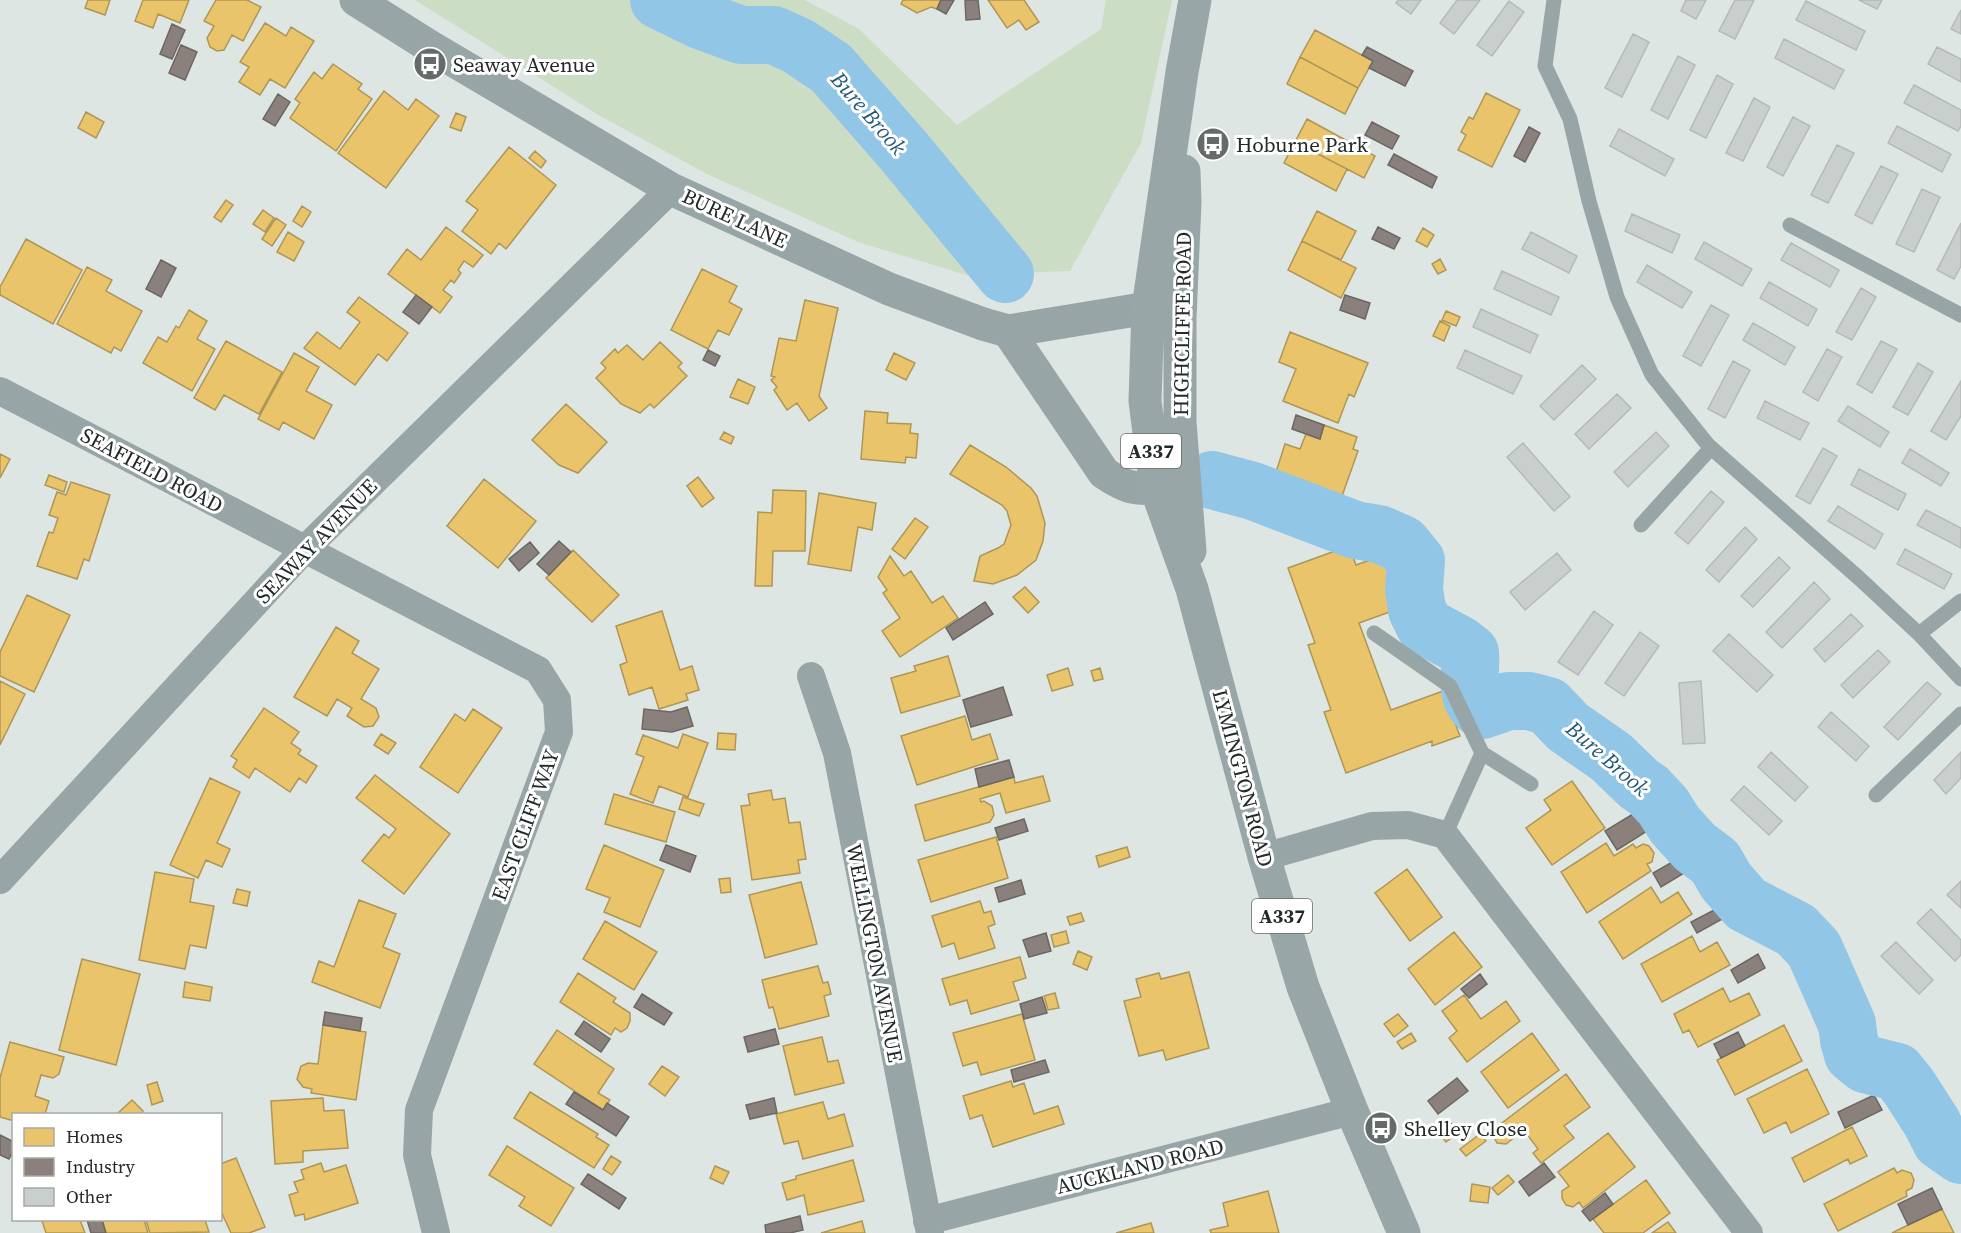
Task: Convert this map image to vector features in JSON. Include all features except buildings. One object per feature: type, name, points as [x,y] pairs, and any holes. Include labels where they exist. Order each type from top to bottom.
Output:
[{"type":"main road","name":"HIGHCLIFFE ROAD","points":[[1192,589],[1171,487],[1145,401],[1148,308],[1194,0]]},
{"type":"main road","name":"HIGHCLIFFE ROAD","points":[[1171,487],[1180,422],[1180,318],[1185,201],[1182,72]]},
{"type":"main road","points":[[1148,308],[1180,318]]},
{"type":"main road","name":"LYMINGTON ROAD","points":[[1192,589],[1264,857],[1304,987],[1352,1111],[1404,1233]]},
{"type":"street","name":"BURE LANE","points":[[356,0],[429,46],[671,189],[889,289],[1008,331],[1148,308]]},
{"type":"street","name":"SEAWAY AVENUE","points":[[0,880],[304,550],[671,189]]},
{"type":"street","points":[[1008,331],[1104,473],[1120,484],[1136,489],[1171,487]]},
{"type":"street","name":"SEAFIELD ROAD","points":[[0,391],[304,550]]},
{"type":"street","name":"EAST CLIFF WAY","points":[[304,550],[538,670],[557,700],[559,732],[418,1110],[417,1155],[428,1230]]},
{"type":"street","name":"WELLINGTON AVENUE","points":[[811,676],[837,753],[928,1227]]},
{"type":"street","points":[[1264,857],[1372,826],[1408,825],[1445,835],[1749,1233]]},
{"type":"street","name":"AUCKLAND ROAD","points":[[928,1227],[1352,1111]]},
{"type":"lane","points":[[1554,0],[1545,66],[1570,119],[1589,201],[1617,297],[1652,375],[1711,448],[1860,579],[1919,634],[1961,679]]},
{"type":"lane","points":[[1790,225],[1961,315]]},
{"type":"lane","points":[[1641,525],[1711,448]]},
{"type":"lane","points":[[1919,634],[1961,601]]},
{"type":"lane","points":[[1374,633],[1450,686],[1482,753],[1532,784]]},
{"type":"lane","points":[[1876,795],[1961,714]]},
{"type":"lane","points":[[1445,835],[1482,753]]},
{"type":"green space","points":[[415,0],[805,0],[859,29],[957,125],[1101,29],[1106,0],[1172,0],[1141,143],[1070,271],[966,275],[858,242],[709,175],[600,116]]},
{"type":"waterway","name":"Bure Brook","points":[[659,0],[700,20],[741,35],[774,35],[798,46],[831,68],[902,149],[1005,274]]},
{"type":"waterway","name":"Bure Brook","points":[[1212,480],[1253,491],[1355,530],[1379,534],[1402,544],[1416,561],[1414,589],[1417,610],[1425,626],[1470,653],[1470,692],[1476,705],[1482,710],[1508,701],[1529,701],[1548,706],[1568,727],[1611,757],[1648,790],[1695,847],[1715,862],[1726,881],[1746,904],[1796,930],[1814,949],[1847,1024],[1853,1054],[1865,1064],[1897,1072],[1932,1123],[1941,1141],[1961,1155]]},
{"type":"place","name":"Seaway Avenue","points":[[430,64]]},
{"type":"place","name":"Hoburne Park","points":[[1213,144]]},
{"type":"place","name":"Shelley Close","points":[[1381,1128]]}]
